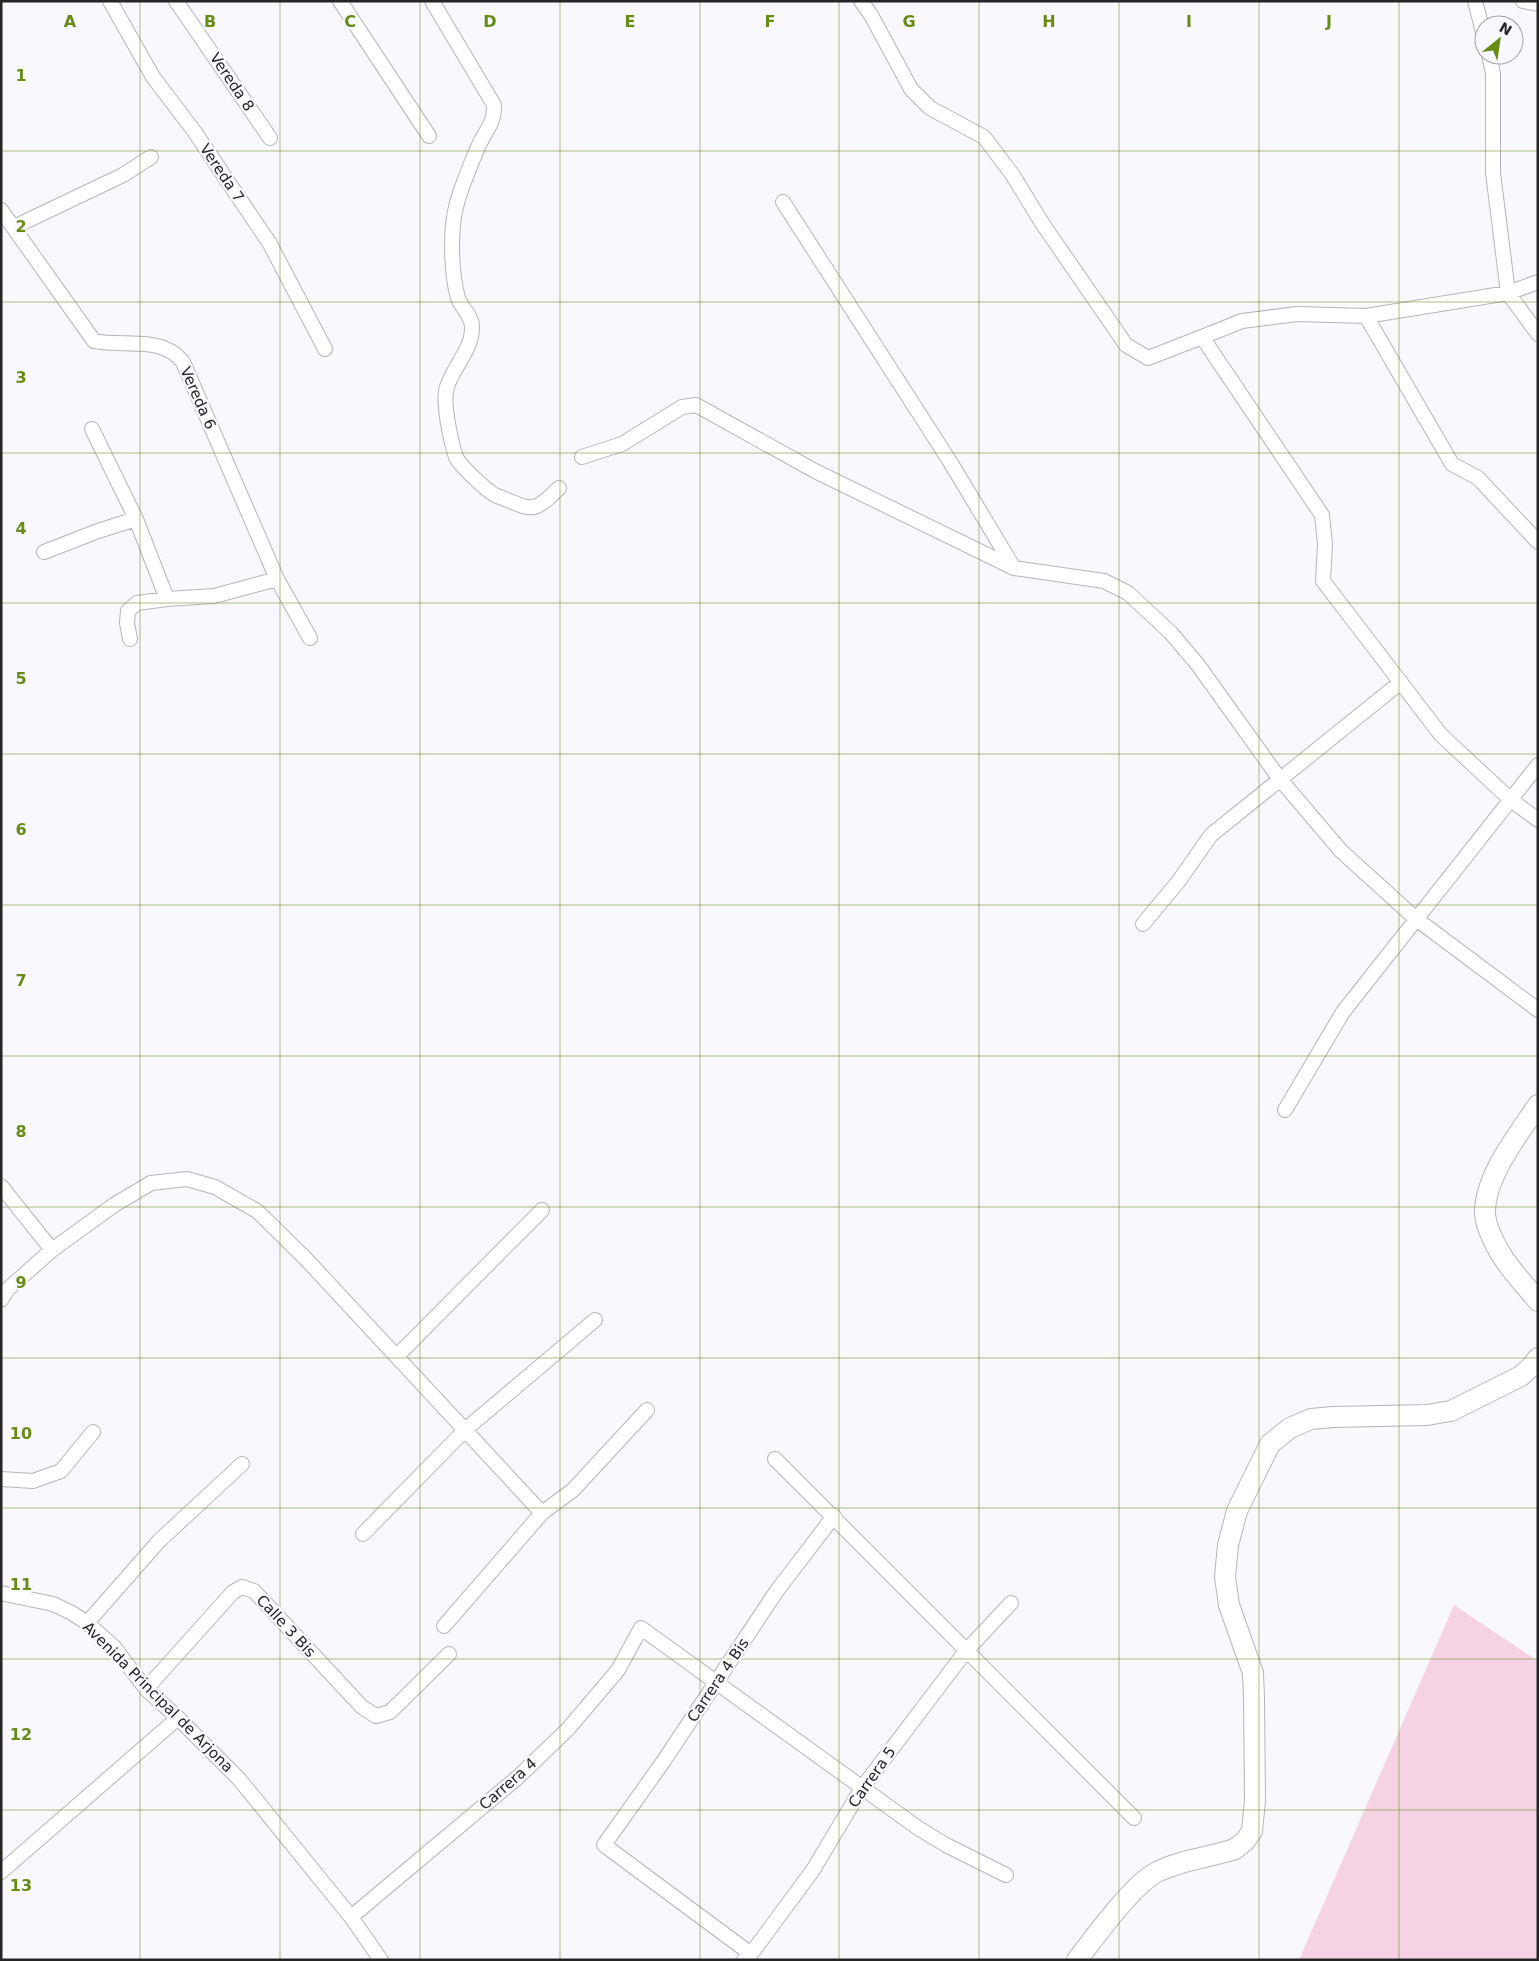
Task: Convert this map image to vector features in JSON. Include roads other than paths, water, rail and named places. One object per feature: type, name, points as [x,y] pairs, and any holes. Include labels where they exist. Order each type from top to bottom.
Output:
[{"type":"main road","points":[[1538,1105],[1499,1166],[1486,1197],[1485,1216],[1493,1240],[1502,1257],[1538,1301]]},
{"type":"main road","points":[[1076,1960],[1142,1882],[1156,1872],[1168,1867],[1235,1849],[1246,1841],[1252,1831],[1255,1801],[1253,1673],[1229,1605],[1225,1577],[1228,1545],[1237,1511],[1270,1444],[1290,1428],[1311,1419],[1427,1415],[1451,1411],[1521,1376],[1538,1358]]},
{"type":"street","name":"Vereda 7","points":[[110,1],[153,77],[194,131],[270,244],[325,349]]},
{"type":"street","name":"Vereda 8","points":[[176,1],[270,138]]},
{"type":"street","points":[[340,1],[429,136]]},
{"type":"street","points":[[432,1],[494,105],[494,116],[479,146],[456,207],[453,271],[458,299],[469,316],[473,327],[469,342],[447,387],[446,411],[457,459],[493,494],[530,509],[542,505],[559,488]]},
{"type":"street","points":[[862,1],[911,89],[930,108],[984,137],[1012,174],[1042,223],[1126,345],[1148,358],[1242,321],[1297,314],[1366,316],[1508,293],[1538,282]]},
{"type":"street","points":[[1474,1],[1478,15]]},
{"type":"street","points":[[1523,1],[1538,4]]},
{"type":"street","points":[[1492,65],[1494,73],[1493,173],[1508,293],[1538,334]]},
{"type":"street","points":[[14,227],[123,175],[151,158]]},
{"type":"street","points":[[783,202],[949,460],[1014,568]]},
{"type":"street","name":"Vereda 6","points":[[1,210],[94,341],[107,344],[156,346],[172,351],[183,362],[277,579],[310,638]]},
{"type":"street","points":[[1366,316],[1452,464],[1478,478],[1538,542]]},
{"type":"street","points":[[1202,337],[1322,515],[1325,544],[1323,581],[1441,735],[1512,800],[1538,820]]},
{"type":"street","points":[[582,457],[622,444],[682,407],[696,405],[815,471],[1014,568],[1104,581],[1128,593],[1171,633],[1198,665],[1279,778],[1341,851],[1416,918],[1538,1010]]},
{"type":"street","points":[[92,429],[136,519],[167,598]]},
{"type":"street","points":[[44,552],[98,531],[136,519]]},
{"type":"street","points":[[130,639],[127,623],[128,611],[137,603],[167,598],[214,596],[277,579]]},
{"type":"street","points":[[1143,924],[1178,882],[1211,835],[1279,778],[1401,682]]},
{"type":"street","points":[[1285,1110],[1343,1012],[1538,765]]},
{"type":"street","points":[[1,1300],[8,1289],[52,1250],[114,1204],[151,1183],[187,1179],[215,1187],[257,1211],[305,1258],[466,1429],[484,1452],[542,1513]]},
{"type":"street","points":[[1,1186],[52,1250]]},
{"type":"street","points":[[397,1356],[542,1210]]},
{"type":"street","points":[[363,1534],[466,1429],[595,1320]]},
{"type":"street","points":[[444,1626],[542,1513],[572,1490],[647,1410]]},
{"type":"street","points":[[1,1479],[33,1481],[61,1471],[93,1432]]},
{"type":"street","points":[[775,1459],[1134,1818]]},
{"type":"street","points":[[87,1623],[159,1541],[242,1464]]},
{"type":"street","name":"Carrera 4 Bis","points":[[747,1957],[604,1845],[776,1592],[834,1516]]},
{"type":"street","name":"Calle 3 Bis","points":[[146,1689],[233,1592],[242,1587],[254,1591],[362,1707],[376,1716],[390,1712],[449,1654]]},
{"type":"street","name":"Avenida Principal de Arjona","points":[[1,1593],[53,1604],[72,1613],[87,1623],[114,1647],[146,1689],[240,1779],[351,1917],[381,1960]]},
{"type":"street","name":"Carrera 5","points":[[747,1957],[813,1870],[862,1788],[966,1650],[1012,1603]]},
{"type":"street","name":"Carrera 4","points":[[351,1917],[517,1778],[568,1729],[618,1670],[641,1628],[717,1681]]},
{"type":"street","points":[[717,1681],[918,1828],[946,1845],[1006,1875]]},
{"type":"street","points":[[1,1872],[178,1718]]}]
